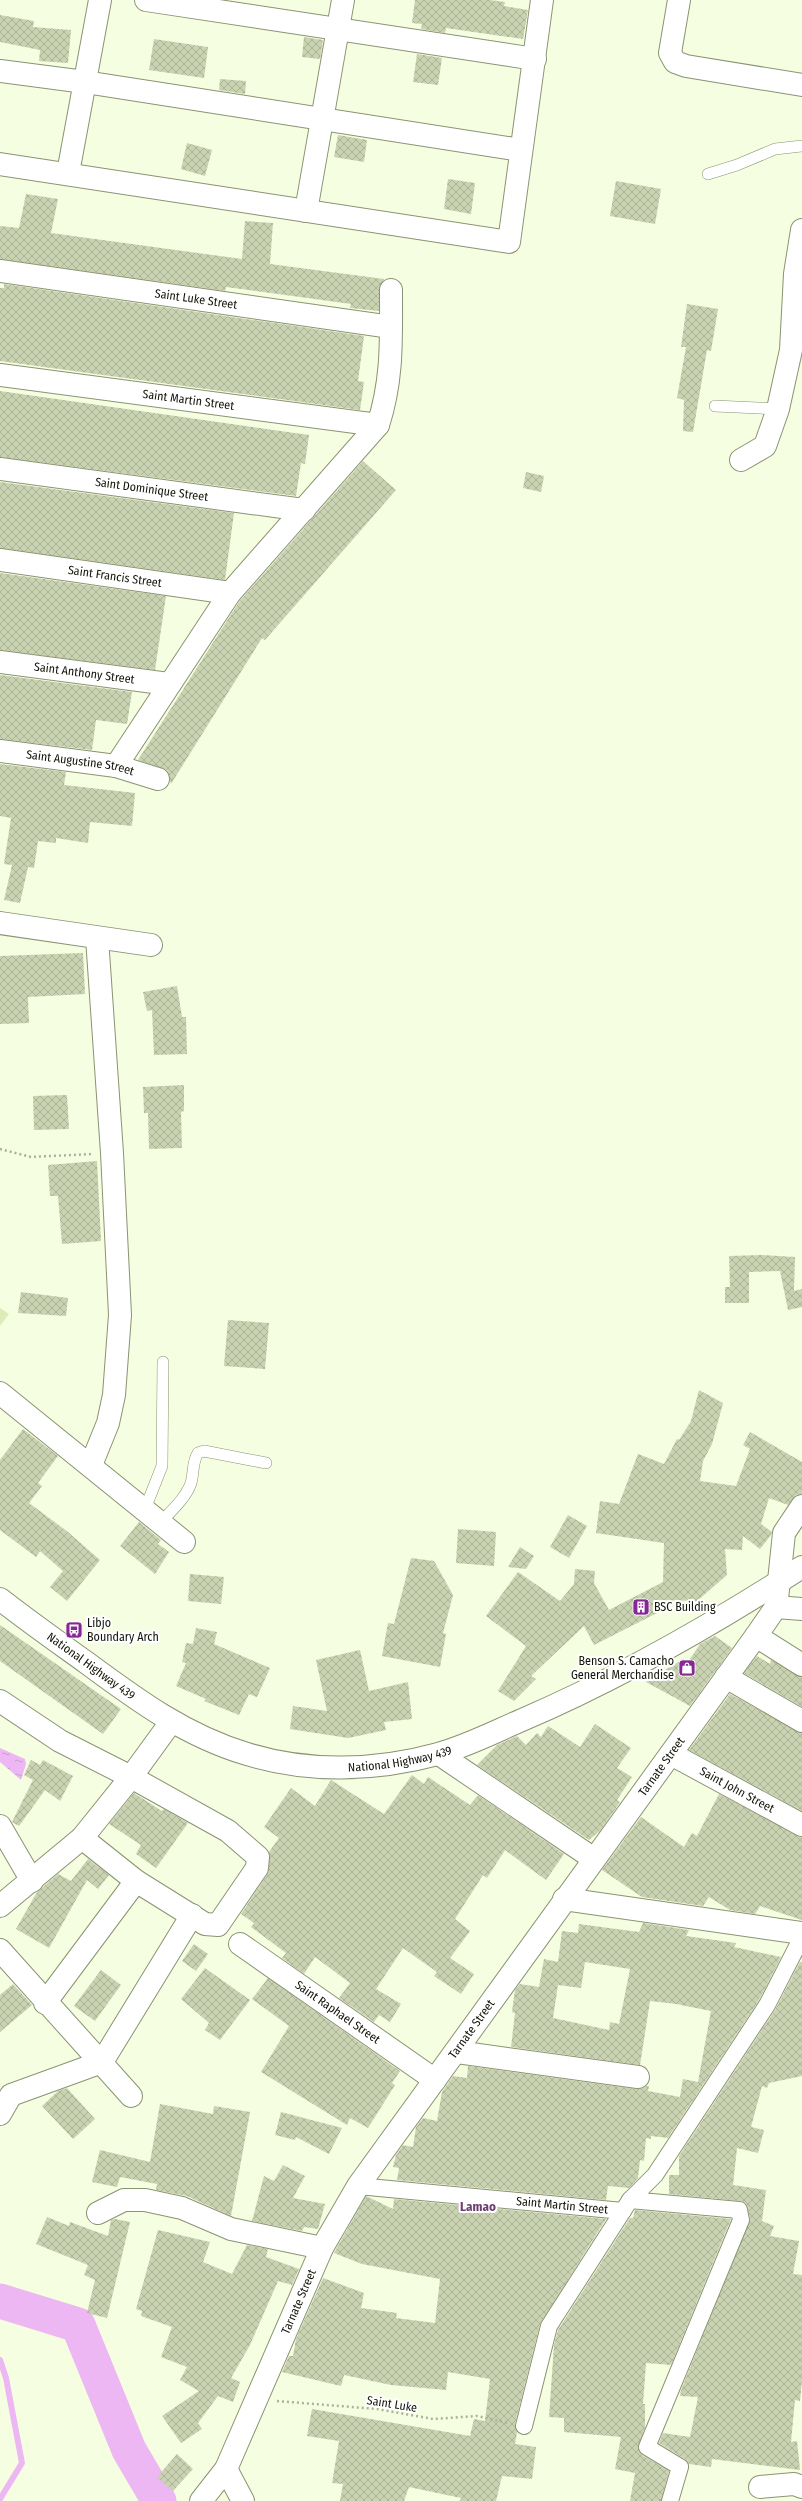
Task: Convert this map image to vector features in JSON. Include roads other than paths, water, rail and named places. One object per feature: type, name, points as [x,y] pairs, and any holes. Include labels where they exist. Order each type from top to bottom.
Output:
[{"type":"street","points":[[68,173],[100,0]]},
{"type":"street","points":[[146,0],[535,59]]},
{"type":"street","points":[[306,211],[343,0]]},
{"type":"street","points":[[0,164],[68,173],[509,242],[542,0]]},
{"type":"street","points":[[679,0],[670,53],[675,62],[686,66],[802,85]]},
{"type":"street","points":[[0,71],[86,82],[521,150]]},
{"type":"street","points":[[741,460],[765,446],[778,409],[791,350],[795,274],[802,230]]},
{"type":"street","name":"Saint Luke Street","points":[[0,270],[391,327]]},
{"type":"street","points":[[116,766],[230,593],[304,510],[340,466],[378,425],[386,398],[391,373],[392,290]]},
{"type":"street","name":"Saint Martin Street","points":[[0,375],[378,425]]},
{"type":"street","name":"Saint Dominique Street","points":[[0,469],[304,510]]},
{"type":"street","name":"Saint Francis Street","points":[[0,560],[230,593]]},
{"type":"street","name":"Saint Anthony Street","points":[[0,662],[170,684]]},
{"type":"street","name":"Saint Augustine Street","points":[[0,751],[116,766],[158,779]]},
{"type":"street","points":[[0,923],[151,945]]},
{"type":"street","points":[[91,1465],[108,1423],[114,1395],[120,1315],[112,1153],[97,938]]},
{"type":"street","points":[[0,1393],[91,1465],[184,1542]]},
{"type":"street","name":"Tarnate Street","points":[[201,2501],[226,2469],[322,2248],[358,2186],[457,2052],[564,1899],[671,1754],[776,1607],[784,1533],[802,1506]]},
{"type":"street","name":"National Highway 439","points":[[0,1599],[140,1702],[171,1722],[247,1754],[294,1764],[344,1769],[405,1761],[439,1754],[578,1696],[664,1652],[802,1566]]},
{"type":"street","points":[[776,1607],[802,1609]]},
{"type":"street","points":[[756,1636],[802,1665]]},
{"type":"street","points":[[726,1677],[802,1721]]},
{"type":"street","points":[[0,1702],[60,1741],[131,1777],[228,1831],[258,1858],[257,1868],[218,1925],[204,1924],[136,1881],[82,1838]]},
{"type":"street","points":[[0,1906],[82,1838],[131,1777],[171,1722]]},
{"type":"street","points":[[439,1754],[594,1859]]},
{"type":"street","name":"Saint John Street","points":[[671,1754],[802,1825]]},
{"type":"street","points":[[0,1826],[32,1881]]},
{"type":"street","points":[[45,2003],[136,1881]]},
{"type":"street","points":[[564,1899],[802,1933]]},
{"type":"street","points":[[0,2114],[5,2088],[102,2062],[192,1915]]},
{"type":"street","points":[[524,2426],[549,2326],[626,2205],[655,2175],[763,2011],[802,1937]]},
{"type":"street","name":"Saint Raphael Street","points":[[240,1944],[435,2080]]},
{"type":"street","points":[[0,1950],[45,2003],[102,2062],[131,2096]]},
{"type":"street","points":[[457,2052],[638,2077]]},
{"type":"street","name":"Saint Martin Street","points":[[358,2186],[626,2205],[739,2210],[741,2220],[646,2447],[680,2467],[670,2501]]},
{"type":"street","points":[[98,2213],[124,2200],[145,2200],[182,2208],[231,2229],[322,2248]]},
{"type":"street","points":[[226,2469],[243,2501]]},
{"type":"street","points":[[760,2487],[794,2484],[802,2488]]},
{"type":"lane","points":[[708,174],[737,166],[775,149],[802,146]]},
{"type":"lane","points":[[715,406],[778,409]]},
{"type":"lane","points":[[153,1516],[162,1466],[163,1362]]},
{"type":"lane","points":[[153,1516],[183,1496],[191,1483],[194,1459],[198,1453],[204,1451],[266,1463]]},
{"type":"water","points":[[0,1748],[25,1759],[26,1764],[21,1780],[0,1762]]},
{"type":"waterway","points":[[0,2301],[78,2325],[129,2450],[159,2501]]},
{"type":"waterway","points":[[0,2360],[6,2378],[22,2463],[0,2499]]},
{"type":"place","name":"BSC Building","points":[[641,1607]]},
{"type":"place","name":"Libjo Boundary Arch","points":[[74,1630]]},
{"type":"place","name":"Benson S. Camacho General Merchandise","points":[[687,1668]]},
{"type":"district","name":"Lamao","points":[[478,2206]]}]
